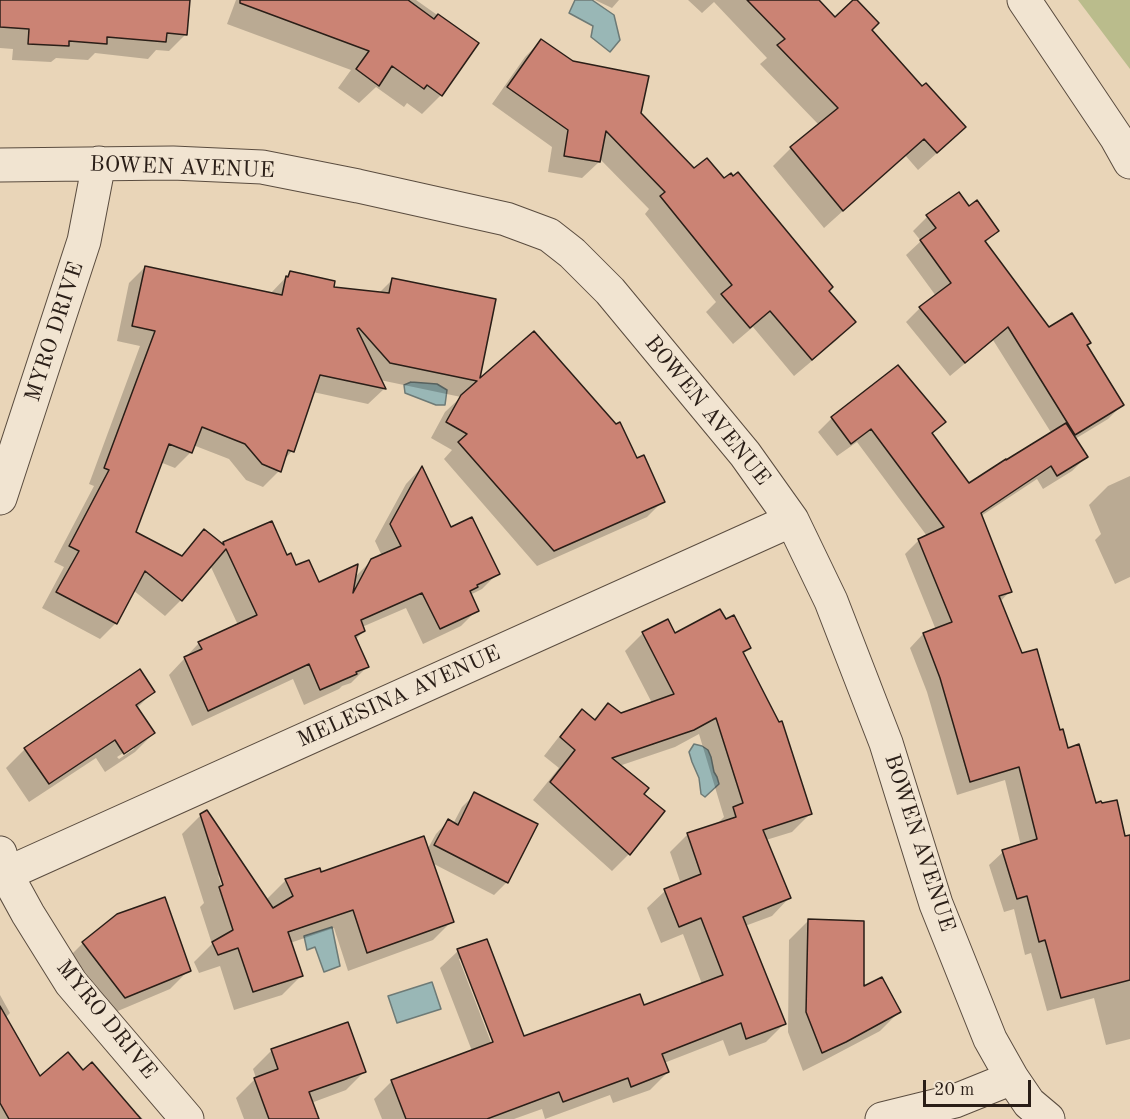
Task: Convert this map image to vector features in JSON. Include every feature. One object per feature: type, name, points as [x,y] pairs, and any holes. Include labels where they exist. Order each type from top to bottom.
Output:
[{"type":"street","points":[[1024,0],[1116,137],[1130,162]]},
{"type":"street","name":"MYRO DRIVE","points":[[0,498],[84,241],[99,163]]},
{"type":"street","name":"BOWEN AVENUE","points":[[0,165],[172,163],[262,167],[506,219],[549,236],[572,253],[610,291],[745,454],[792,519],[831,601],[886,743],[936,904],[990,1040],[1011,1078],[1029,1103],[1048,1119]]},
{"type":"street","name":"MELESINA AVENUE","points":[[3,864],[792,519]]},
{"type":"street","name":"MYRO DRIVE","points":[[3,864],[28,914],[71,983],[187,1119]]},
{"type":"street","points":[[882,1119],[956,1110],[1011,1078]]},
{"type":"green space","points":[[1078,0],[1130,0],[1130,69]]},
{"type":"water","points":[[575,0],[592,0],[614,15],[620,40],[610,52],[591,37],[593,26],[569,13]]},
{"type":"water","points":[[411,382],[437,384],[447,390],[445,405],[436,405],[405,393],[404,385]]},
{"type":"water","points":[[694,744],[708,750],[719,784],[705,797],[701,794],[699,778],[689,752]]},
{"type":"water","points":[[332,927],[340,966],[324,972],[315,947],[307,950],[304,936]]},
{"type":"water","points":[[432,982],[441,1009],[397,1023],[388,996]]},
{"type":"building","points":[[0,0],[190,0],[187,35],[167,33],[166,42],[107,37],[107,44],[69,41],[69,46],[28,44],[29,29],[0,27]]},
{"type":"building","points":[[240,0],[408,0],[434,19],[438,14],[479,43],[442,96],[427,85],[424,89],[392,66],[379,86],[356,69],[369,51],[240,3]]},
{"type":"building","points":[[747,0],[819,0],[835,17],[853,0],[857,0],[879,23],[872,30],[922,86],[926,83],[966,127],[937,153],[924,139],[843,211],[790,147],[838,108],[777,45],[785,39]]},
{"type":"building","points":[[541,39],[573,61],[649,76],[641,113],[694,168],[707,158],[724,178],[731,173],[733,176],[738,172],[833,287],[829,291],[856,322],[812,360],[770,311],[750,328],[721,294],[732,285],[660,196],[665,192],[606,131],[600,162],[564,156],[568,130],[507,87]]},
{"type":"building","points":[[959,192],[969,206],[977,200],[999,231],[985,241],[1049,327],[1072,313],[1091,343],[1087,345],[1124,405],[1075,435],[1008,327],[965,363],[919,307],[951,283],[920,240],[936,228],[926,215]]},
{"type":"building","points":[[145,266],[282,295],[286,276],[288,277],[290,271],[335,281],[334,287],[389,293],[392,278],[496,299],[480,378],[534,331],[616,424],[620,422],[637,458],[644,455],[665,502],[554,551],[458,442],[467,434],[446,422],[461,395],[477,381],[390,363],[359,328],[357,329],[386,389],[320,375],[294,452],[288,450],[281,472],[262,464],[245,444],[202,427],[192,453],[169,444],[136,532],[182,556],[204,529],[224,545],[223,542],[272,521],[287,555],[291,553],[296,565],[309,560],[319,582],[358,564],[353,593],[371,559],[401,546],[390,524],[422,466],[451,527],[472,517],[500,574],[470,591],[479,611],[440,629],[422,593],[361,620],[365,631],[355,636],[369,667],[356,672],[357,674],[320,690],[309,664],[208,711],[184,657],[202,649],[198,642],[257,615],[226,549],[182,601],[145,571],[117,624],[56,592],[79,551],[69,546],[109,470],[104,468],[155,331],[132,326]]},
{"type":"building","points":[[898,365],[946,422],[932,433],[969,483],[1066,423],[1088,457],[1057,476],[1051,466],[981,513],[1012,592],[999,596],[1022,653],[1037,649],[1060,730],[1063,729],[1068,748],[1079,744],[1096,803],[1117,800],[1125,836],[1130,835],[1130,980],[1061,998],[1045,940],[1039,942],[1027,896],[1017,899],[1002,850],[1037,839],[1019,767],[970,782],[940,678],[923,633],[952,622],[918,539],[944,527],[871,429],[851,444],[831,417]]},
{"type":"building","points":[[720,609],[726,619],[734,615],[751,648],[743,652],[779,722],[782,721],[812,814],[763,830],[791,898],[743,917],[786,1024],[746,1039],[741,1023],[662,1054],[669,1072],[631,1087],[628,1078],[563,1102],[559,1092],[487,1119],[406,1119],[391,1080],[493,1042],[457,949],[487,939],[524,1036],[640,994],[644,1005],[723,975],[701,918],[679,927],[664,889],[701,874],[687,833],[736,817],[733,807],[743,803],[716,718],[694,730],[612,758],[649,788],[644,794],[665,811],[630,855],[550,782],[575,750],[560,737],[582,709],[595,720],[608,703],[621,713],[674,694],[642,632],[668,619],[675,633]]},
{"type":"building","points":[[140,669],[155,692],[136,705],[155,733],[124,754],[115,740],[49,784],[24,748]]},
{"type":"building","points":[[474,792],[538,824],[508,883],[434,845],[448,819],[458,825]]},
{"type":"building","points":[[207,810],[273,908],[293,896],[285,879],[320,868],[321,872],[424,836],[454,922],[367,953],[353,910],[288,932],[303,976],[253,992],[238,948],[218,955],[212,942],[233,930],[219,887],[223,885],[200,814]]},
{"type":"building","points":[[165,897],[191,971],[125,998],[82,942],[117,914]]},
{"type":"building","points":[[808,919],[864,921],[864,986],[882,977],[901,1012],[822,1053],[806,1012]]},
{"type":"building","points":[[0,1006],[40,1076],[68,1052],[83,1070],[92,1062],[141,1119],[9,1119],[0,1103]]},
{"type":"building","points":[[348,1022],[366,1072],[309,1092],[319,1119],[269,1119],[254,1078],[278,1069],[271,1049]]}]
